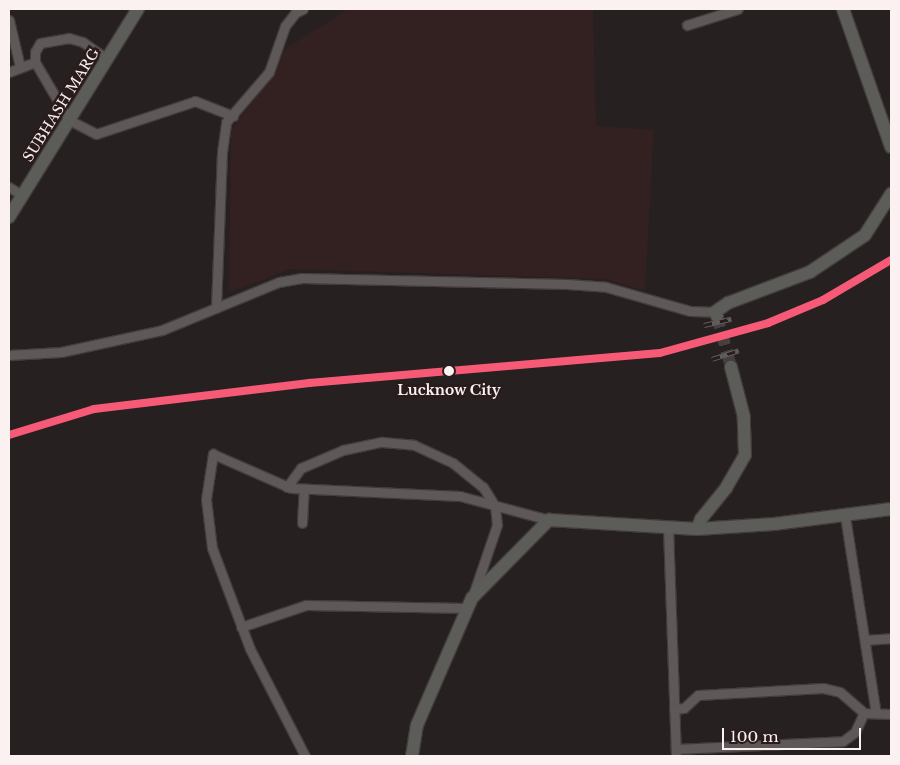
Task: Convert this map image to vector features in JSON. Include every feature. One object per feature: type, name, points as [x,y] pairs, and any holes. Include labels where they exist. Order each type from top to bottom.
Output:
[{"type":"street","name":"SUBHASH MARG","points":[[9,217],[138,9]]},
{"type":"street","points":[[686,25],[720,12],[738,9]]},
{"type":"street","points":[[843,9],[891,147]]},
{"type":"street","points":[[216,308],[222,152],[226,122],[269,72],[285,26],[297,10]]},
{"type":"street","points":[[9,20],[20,67]]},
{"type":"street","points":[[107,58],[82,42],[69,38],[40,43],[36,47],[35,62],[69,120],[96,134],[195,101],[233,116]]},
{"type":"street","points":[[9,72],[35,62]]},
{"type":"street","points":[[9,187],[22,195]]},
{"type":"street","points":[[9,355],[61,352],[110,343],[162,330],[279,282],[302,278],[568,284],[606,287],[690,311],[716,314],[728,303],[810,272],[865,235],[891,194]]},
{"type":"street","points":[[697,529],[701,519],[726,488],[744,455],[744,416],[731,367]]},
{"type":"street","points":[[287,487],[302,468],[343,450],[382,442],[414,445],[453,463],[483,487],[495,506],[496,525],[469,603],[417,725],[412,756]]},
{"type":"street","points":[[305,756],[241,627],[212,548],[206,499],[213,454],[287,487],[460,496],[550,520],[697,529],[845,516],[891,509]]},
{"type":"street","points":[[302,522],[304,489]]},
{"type":"street","points":[[845,516],[876,713]]},
{"type":"street","points":[[241,627],[306,605],[469,603],[550,520]]},
{"type":"street","points":[[668,527],[676,753],[843,741],[855,732],[864,713]]},
{"type":"street","points":[[865,640],[891,638]]},
{"type":"street","points":[[674,709],[684,708],[698,695],[823,688],[840,692],[864,713],[891,714]]},
{"type":"shaded area","points":[[348,9],[593,9],[596,126],[654,130],[645,291],[606,279],[291,269],[229,292],[231,130],[271,76],[285,49]]},
{"type":"tunnel","points":[[717,316],[731,367]]},
{"type":"railway","points":[[9,435],[94,409],[309,383],[660,353],[768,323],[823,300],[891,260]]},
{"type":"railway","points":[[704,325],[731,319]]},
{"type":"railway","points":[[712,359],[739,350]]},
{"type":"transit line","points":[[9,435],[94,409],[309,383],[660,353],[768,323],[823,300],[891,260]]},
{"type":"place","name":"Lucknow City","points":[[449,371]]}]
